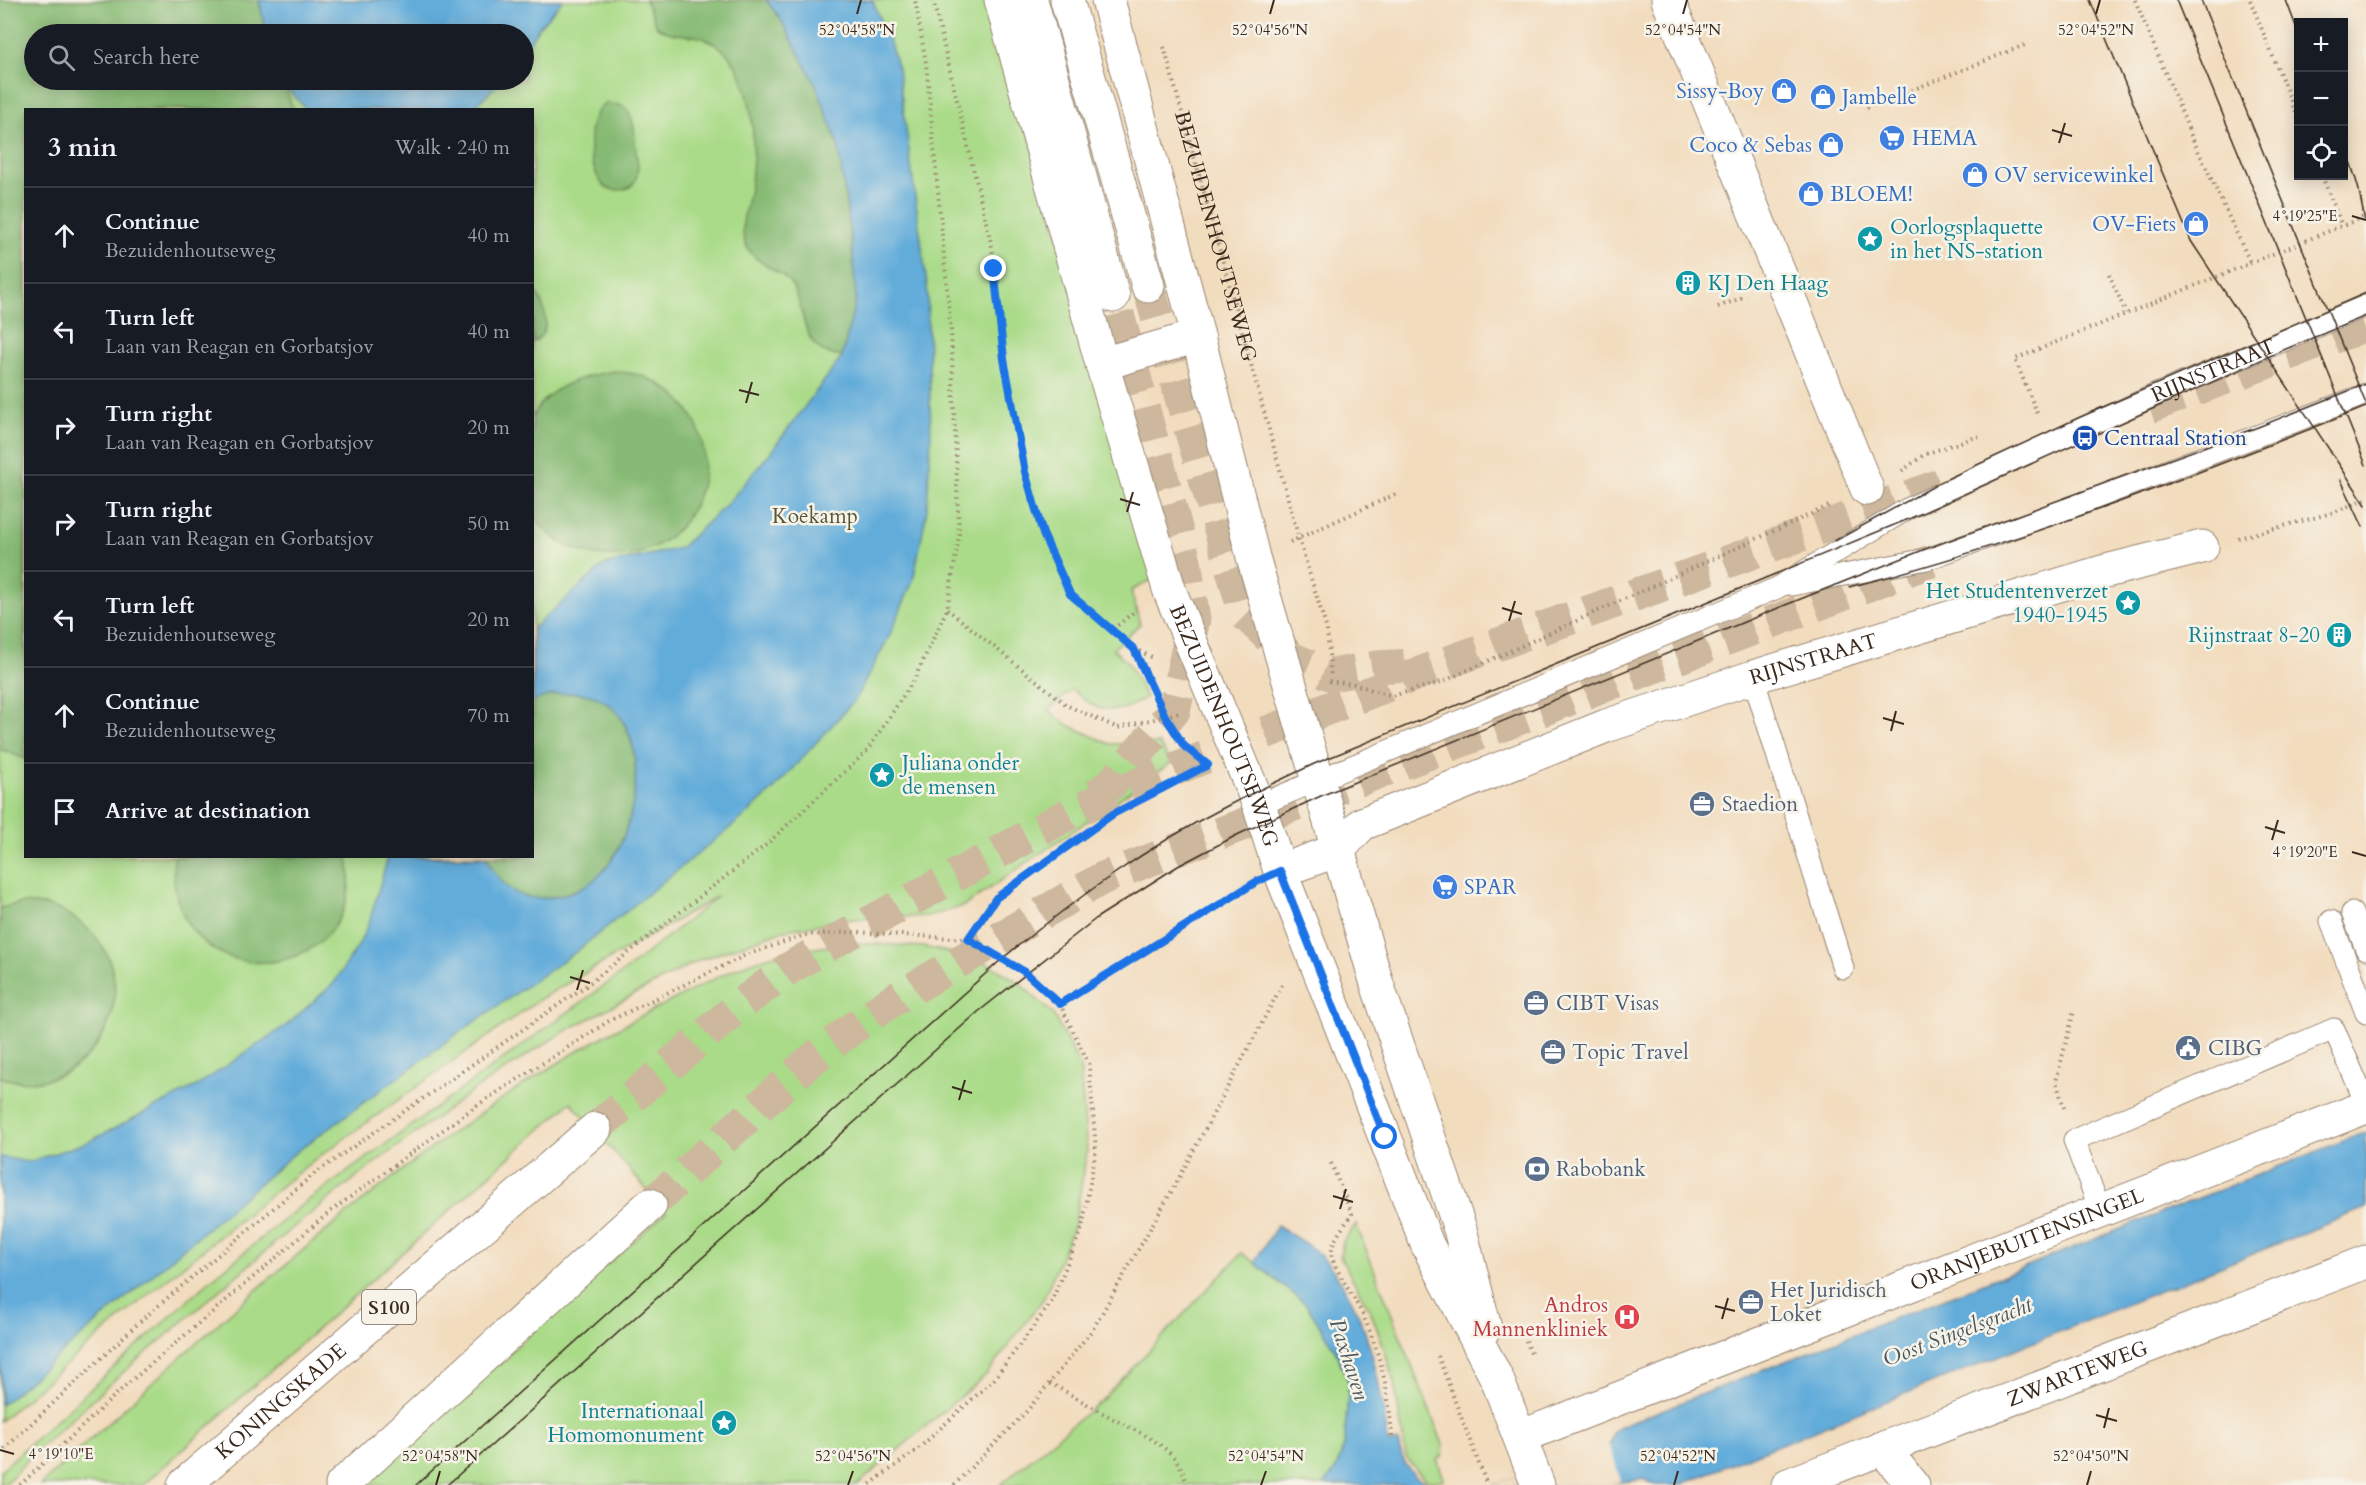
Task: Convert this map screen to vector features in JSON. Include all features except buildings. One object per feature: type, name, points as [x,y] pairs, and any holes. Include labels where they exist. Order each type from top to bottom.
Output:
[{"type":"street","name":"BEZUIDENHOUTSEWEG","points":[[1001,0],[1102,364],[1170,592],[1259,805],[1280,871],[1427,1244],[1497,1379],[1535,1478]]},
{"type":"street","points":[[1031,0],[1113,296]]},
{"type":"street","points":[[1067,0],[1148,286]]},
{"type":"street","name":"BEZUIDENHOUTSEWEG","points":[[1108,0],[1198,336],[1253,557],[1377,984],[1460,1229],[1497,1379]]},
{"type":"street","points":[[1668,0],[1867,489]]},
{"type":"street","name":"BEZUIDENHOUTSEWEG","points":[[1102,364],[1198,336]]},
{"type":"street","name":"RIJNSTRAAT","points":[[1280,871],[1338,850],[1362,824],[1606,726],[1753,677],[2102,572],[2202,547]]},
{"type":"street","name":"ORANJEBUITENSINGEL","points":[[1520,1437],[2366,1106]]},
{"type":"street","name":"KONINGSKADE","points":[[184,1485],[595,1129]]},
{"type":"street","points":[[342,1485],[650,1205]]},
{"type":"street","name":"ZWARTEWEG","points":[[1788,1485],[2366,1262]]},
{"type":"street","points":[[1882,1448],[1913,1485]]},
{"type":"lane","name":"RIJNSTRAAT","points":[[1259,805],[1777,588],[1908,509],[2159,393],[2366,306]]},
{"type":"lane","name":"RIJNSTRAAT","points":[[1777,588],[1927,559],[2075,506],[2366,394]]},
{"type":"lane","points":[[1753,677],[1843,968]]},
{"type":"lane","points":[[2352,913],[2366,949]]},
{"type":"lane","points":[[2331,921],[2366,1013]]},
{"type":"lane","points":[[2100,1210],[2074,1140],[2334,1029],[2366,1106]]},
{"type":"path","points":[[0,1453],[145,1317],[314,1174],[587,985],[766,845],[867,751],[915,678],[947,609],[959,536],[951,331],[926,63],[915,0]]},
{"type":"path","name":"BEZUIDENHOUTSEWEG","points":[[933,0],[992,247],[1004,359],[1025,472],[1043,534],[1070,594],[1134,649],[1165,716],[1184,746],[1208,765],[1113,814],[996,898],[968,939]]},
{"type":"path","points":[[2135,0],[2188,130],[2250,262]]},
{"type":"path","points":[[2250,0],[2294,108]]},
{"type":"path","points":[[1867,108],[2025,45]]},
{"type":"path","name":"BEZUIDENHOUTSEWEG","points":[[1164,46],[1326,630],[1331,681],[1354,684],[1392,696],[1442,682],[1867,489]]},
{"type":"path","points":[[2324,180],[2342,226]]},
{"type":"path","points":[[2028,420],[2038,416],[2015,359],[2366,216]]},
{"type":"path","points":[[2109,274],[2126,314]]},
{"type":"path","points":[[1867,489],[1894,477],[1925,454],[1986,434]]},
{"type":"path","points":[[1299,539],[1398,493]]},
{"type":"path","points":[[2202,547],[2332,513],[2366,499]]},
{"type":"path","points":[[947,609],[1068,706],[1118,728],[1165,716]]},
{"type":"path","points":[[1060,1004],[1256,882],[1280,871]]},
{"type":"path","points":[[20,1485],[124,1387],[330,1210],[476,1106],[609,1021],[746,955],[805,935],[853,932],[968,939],[1025,972],[1060,1004],[1089,1064],[1096,1150],[1082,1228],[1051,1303],[994,1379],[917,1450],[868,1485]]},
{"type":"path","points":[[954,1485],[1027,1412],[1093,1329],[1178,1180],[1274,996],[1286,979]]},
{"type":"path","points":[[2074,1011],[2056,1081],[2074,1140]]},
{"type":"path","points":[[1330,1162],[1352,1214],[1332,1246],[1332,1261],[1347,1282],[1378,1351],[1390,1410],[1392,1439]]},
{"type":"path","points":[[1050,1383],[1167,1450],[1178,1464],[1186,1485]]},
{"type":"green space","name":"Koekamp","points":[[0,0],[990,0],[1157,577],[1131,591],[1140,624],[1113,649],[1128,663],[1146,697],[1126,708],[1108,710],[1090,703],[1072,689],[1049,710],[1066,724],[1110,744],[1159,744],[1171,763],[964,906],[930,916],[853,919],[785,930],[697,961],[560,1034],[477,1088],[380,1159],[296,1225],[120,1375],[35,1452],[4,1485],[0,1485],[0,1471],[207,1283],[303,1204],[626,970],[718,896],[542,998],[310,1163],[150,1293],[0,1421]]},
{"type":"green space","points":[[0,0],[259,0],[264,24],[24,24],[24,90],[286,90],[293,108],[24,108],[24,759],[0,749]]},
{"type":"green space","points":[[645,0],[766,0],[780,18],[816,85],[838,144],[853,254],[856,299],[842,357],[828,354],[818,348],[807,332],[798,300],[789,281],[753,255],[744,239],[743,220],[752,173],[753,137],[749,101],[737,68],[727,54],[708,40],[674,34],[657,27]]},
{"type":"green space","points":[[607,103],[624,106],[633,124],[638,164],[637,176],[629,188],[623,190],[611,190],[604,186],[598,178],[591,155],[590,142],[594,118],[599,109]]},
{"type":"green space","points":[[534,290],[541,301],[545,316],[544,331],[534,341]]},
{"type":"green space","points":[[614,371],[645,377],[679,399],[698,430],[704,464],[698,497],[680,526],[653,548],[617,556],[574,549],[543,528],[534,515],[534,415],[556,390],[590,376]]},
{"type":"green space","points":[[561,693],[592,695],[602,699],[619,715],[630,736],[635,761],[635,788],[622,840],[610,862],[595,879],[578,890],[551,897],[533,898],[508,888],[487,858],[534,858],[534,701],[542,697]]},
{"type":"green space","points":[[174,858],[348,858],[346,901],[328,934],[299,954],[265,962],[230,957],[200,938],[179,905]]},
{"type":"green space","points":[[22,903],[55,908],[84,925],[107,955],[114,983],[112,1011],[101,1038],[83,1060],[60,1075],[31,1082],[0,1077],[0,908]]},
{"type":"green space","points":[[857,943],[924,947],[980,959],[1017,981],[1053,1014],[1080,1066],[1087,1152],[1074,1225],[1044,1298],[987,1374],[857,1485],[362,1485],[666,1212],[571,1102],[143,1485],[40,1485],[263,1284],[418,1158],[500,1100],[584,1047],[739,967],[789,952]]},
{"type":"green space","points":[[1356,1224],[1444,1447],[1442,1457],[1437,1459],[1444,1479],[1434,1482],[1424,1479],[1406,1457],[1394,1382],[1382,1342],[1371,1313],[1340,1256],[1343,1242]]},
{"type":"green space","points":[[1242,1253],[1306,1304],[1334,1348],[1349,1383],[1344,1446],[1336,1469],[1324,1485],[1000,1485],[1101,1401]]},
{"type":"water","points":[[259,0],[563,0],[534,35],[534,24],[264,24]]},
{"type":"water","points":[[766,0],[872,0],[888,36],[898,69],[927,285],[931,437],[927,510],[913,581],[889,637],[855,700],[773,790],[746,815],[577,951],[460,1032],[295,1153],[1,1405],[0,1157],[29,1162],[88,1142],[198,1085],[288,1024],[334,983],[358,946],[369,923],[388,858],[487,858],[508,888],[533,898],[557,896],[577,890],[595,879],[612,860],[625,833],[633,803],[636,771],[632,741],[620,716],[601,699],[567,693],[547,696],[534,702],[534,627],[604,565],[680,548],[728,503],[770,453],[842,357],[856,299],[853,254],[838,144],[816,85],[780,18]]},
{"type":"water","points":[[289,90],[492,90],[473,108],[305,108]]},
{"type":"water","name":"Oost Singelsgracht","points":[[2366,1132],[2366,1208],[1679,1485],[1655,1485],[1643,1479],[1605,1485],[1492,1485],[1609,1446],[1613,1433],[1619,1427]]},
{"type":"water","name":"Paxhaven","points":[[1277,1226],[1320,1255],[1336,1274],[1349,1295],[1369,1343],[1376,1368],[1388,1443],[1398,1442],[1410,1471],[1422,1481],[1437,1485],[1324,1485],[1336,1469],[1344,1446],[1349,1383],[1334,1348],[1306,1304],[1254,1262]]},
{"type":"pier","points":[[1609,1445],[1621,1481],[1609,1485],[1490,1485]]},
{"type":"tunnel","points":[[1148,286],[1245,614],[1291,658],[1332,675],[1376,667],[1414,665]]},
{"type":"tunnel","points":[[1097,795],[1111,784],[1174,711],[1194,619],[1185,561],[1113,296]]},
{"type":"tunnel","points":[[2149,407],[2366,325]]},
{"type":"tunnel","points":[[595,1129],[739,1006],[788,969],[1076,810],[1247,740],[1443,664],[1946,483]]},
{"type":"tunnel","points":[[650,1205],[810,1061],[853,1028],[895,999],[1103,878],[1931,561]]},
{"type":"tram line","points":[[2090,0],[2191,241],[2366,505]]},
{"type":"tram line","points":[[2176,0],[2366,465]]},
{"type":"tram line","points":[[2201,0],[2366,404]]},
{"type":"tram line","points":[[2286,0],[2294,21]]},
{"type":"tram line","points":[[2348,155],[2358,186],[2366,226]]},
{"type":"tram line","points":[[1835,541],[1945,480],[2078,418],[2366,293]]},
{"type":"tram line","points":[[416,1485],[1003,958],[1083,896],[1168,839],[1227,806],[1314,764],[1911,518],[2281,351],[2366,316]]},
{"type":"tram line","points":[[447,1485],[978,1012],[1098,917],[1178,866],[1237,835],[1323,795],[1783,606],[1923,550],[2258,427],[2366,384]]},
{"type":"tram line","points":[[1849,587],[2046,528],[2174,482],[2366,407]]},
{"type":"tram line","points":[[2341,480],[2363,527]]},
{"type":"place","name":"Sissy-Boy","points":[[1784,91]]},
{"type":"place","name":"Jambelle","points":[[1823,97]]},
{"type":"place","name":"HEMA","points":[[1892,138]]},
{"type":"place","name":"Coco & Sebas","points":[[1831,145]]},
{"type":"place","name":"OV servicewinkel","points":[[1975,175]]},
{"type":"place","name":"BLOEM!","points":[[1811,194]]},
{"type":"place","name":"OV-Fiets","points":[[2196,224]]},
{"type":"place","name":"Oorlogsplaquette in het NS-station","points":[[1870,239]]},
{"type":"place","name":"KJ Den Haag","points":[[1688,283]]},
{"type":"place","name":"Centraal Station","points":[[2085,438]]},
{"type":"place","name":"Het Studentenverzet 1940-1945","points":[[2128,603]]},
{"type":"place","name":"Rijnstraat 8-20","points":[[2339,635]]},
{"type":"place","name":"Juliana onder de mensen","points":[[882,775]]},
{"type":"place","name":"Staedion","points":[[1702,804]]},
{"type":"place","name":"SPAR","points":[[1445,887]]},
{"type":"place","name":"CIBT Visas","points":[[1536,1003]]},
{"type":"place","name":"CIBG","points":[[2188,1048]]},
{"type":"place","name":"Topic Travel","points":[[1553,1052]]},
{"type":"place","name":"Rabobank","points":[[1537,1169]]},
{"type":"place","name":"Het Juridisch Loket","points":[[1751,1302]]},
{"type":"place","name":"Andros Mannenkliniek","points":[[1627,1317]]},
{"type":"place","name":"Internationaal Homomonument","points":[[724,1423]]},
{"type":"route","points":[[994,269],[1004,359],[1025,472],[1043,534],[1070,594],[1134,649],[1165,716],[1184,746],[1208,765],[1113,814],[996,898],[968,939],[1025,972],[1060,1004],[1256,882],[1280,871],[1385,1137]]}]
